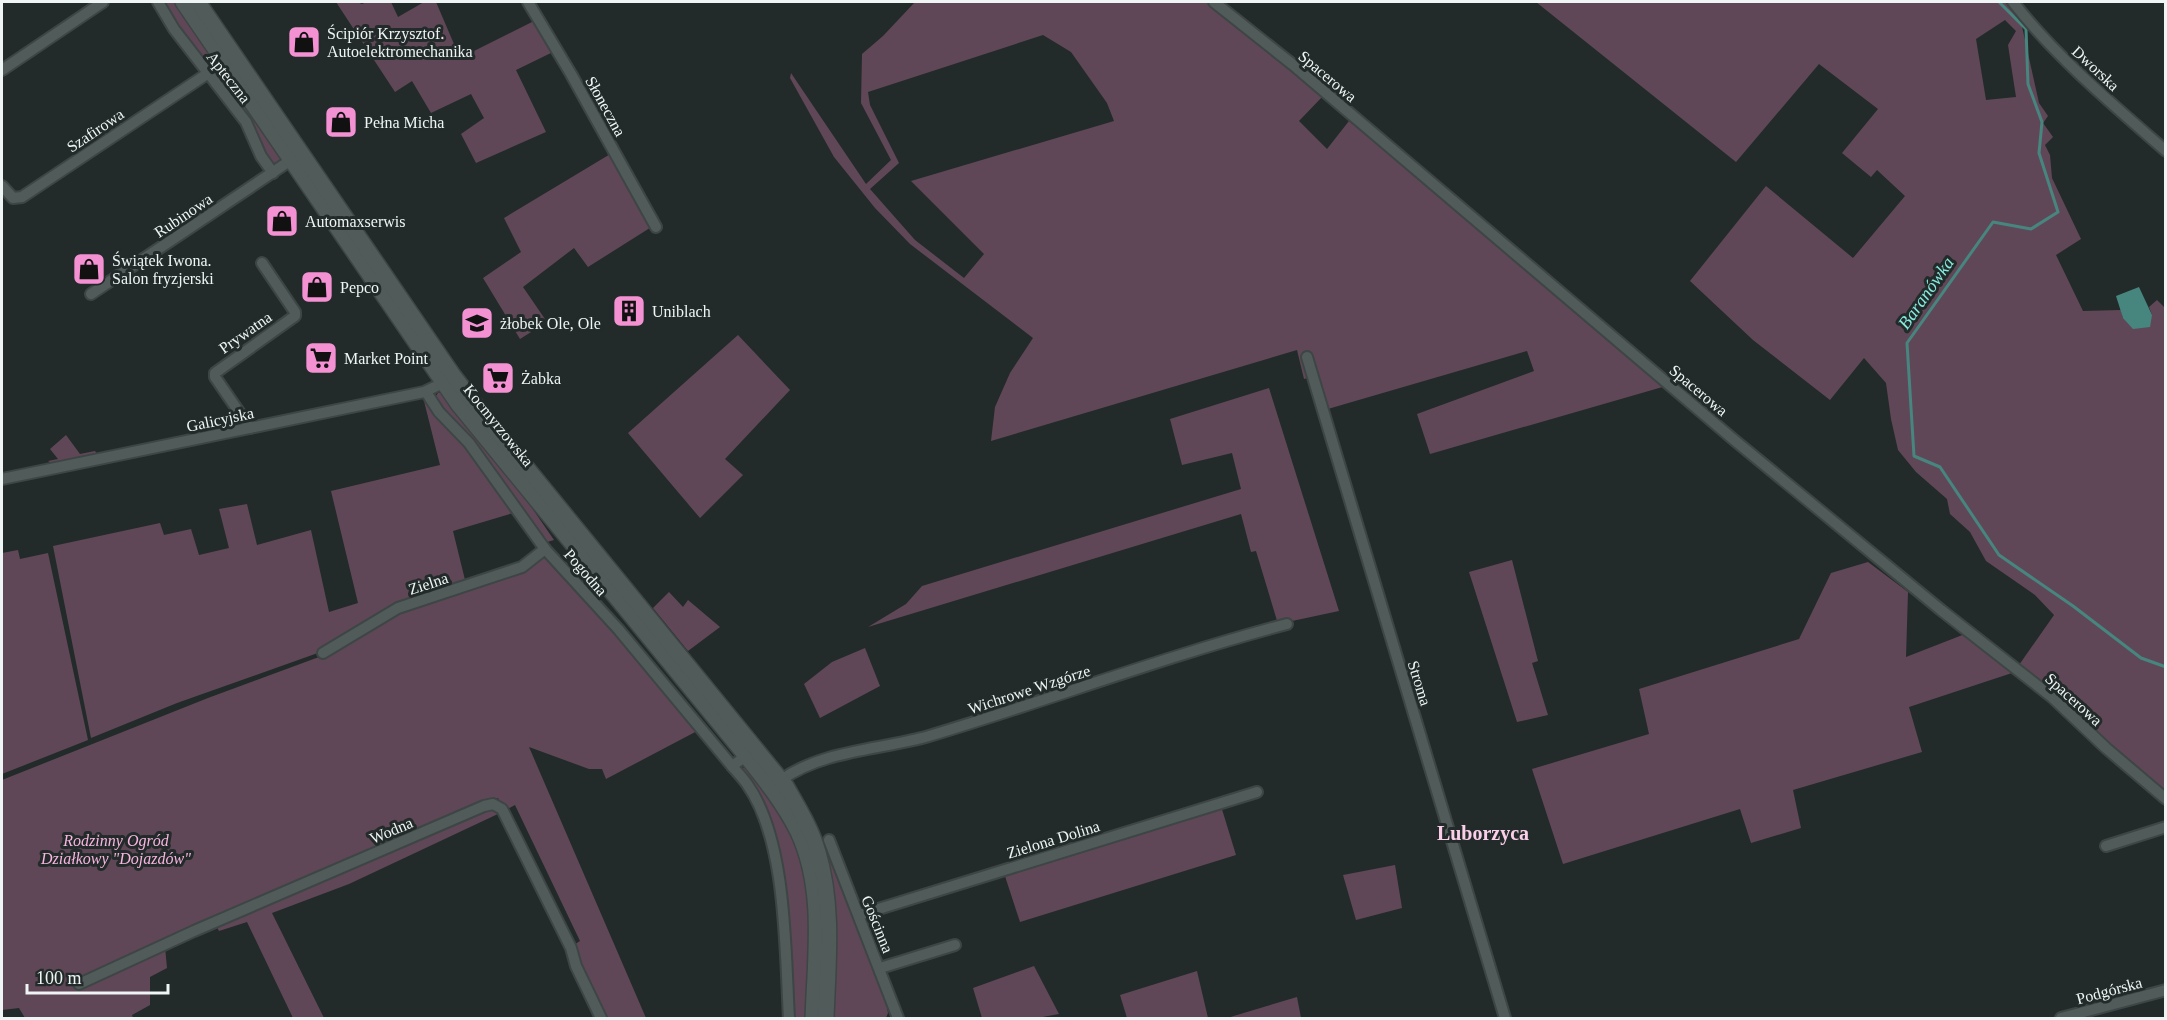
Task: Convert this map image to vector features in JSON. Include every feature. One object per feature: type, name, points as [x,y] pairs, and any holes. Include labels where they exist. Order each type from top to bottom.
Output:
[{"type":"main road","name":"Kocmyrzowska","points":[[183,2],[443,383],[489,443],[664,647]]},
{"type":"main road","name":"Kocmyrzowska","points":[[198,2],[453,375],[664,647]]},
{"type":"main road","points":[[664,647],[772,789],[798,833],[815,894],[813,1018]]},
{"type":"main road","points":[[664,647],[781,780],[805,818],[818,850],[828,901],[826,1018]]},
{"type":"street","points":[[2,70],[103,2]]},
{"type":"street","name":"Apteczna","points":[[158,2],[174,30],[246,122],[261,156],[273,173]]},
{"type":"street","name":"Słoneczna","points":[[528,2],[656,227]]},
{"type":"street","name":"Spacerowa","points":[[1214,2],[1292,64],[1733,439],[1941,610],[2052,696],[2106,748],[2166,799]]},
{"type":"street","name":"Dworska","points":[[2013,2],[2031,25],[2081,77],[2166,151]]},
{"type":"street","name":"Szafirowa","points":[[2,186],[13,198],[22,197],[207,74]]},
{"type":"street","name":"Rubinowa","points":[[91,294],[291,160]]},
{"type":"street","name":"Prywatna","points":[[250,428],[214,373],[295,316],[295,312],[262,263]]},
{"type":"street","name":"Stroma","points":[[1307,357],[1505,1018]]},
{"type":"street","name":"Galicyjska","points":[[2,479],[426,392],[443,383]]},
{"type":"street","name":"Pogodna","points":[[426,392],[439,412],[469,443],[545,549],[619,630],[748,785],[766,822],[778,866],[789,1018]]},
{"type":"street","name":"Zielna","points":[[323,653],[398,608],[522,567],[545,549]]},
{"type":"street","name":"Wichrowe Wzgórze","points":[[781,780],[792,772],[828,758],[921,738],[1287,624]]},
{"type":"street","points":[[732,766],[746,756]]},
{"type":"street","name":"Zielona Dolina","points":[[859,915],[1257,792]]},
{"type":"street","name":"Wodna","points":[[80,984],[194,931],[493,804],[502,809],[571,948],[574,962],[601,1018]]},
{"type":"street","points":[[2106,846],[2166,828]]},
{"type":"street","name":"Gościnna","points":[[829,840],[898,1018]]},
{"type":"street","points":[[880,968],[955,945]]},
{"type":"street","name":"Podgórska","points":[[2061,1018],[2166,990]]},
{"type":"green space","points":[[163,2],[175,2],[282,158],[274,166],[168,12]]},
{"type":"green space","points":[[336,2],[362,4],[391,2],[398,17],[424,2],[436,2],[460,58],[536,20],[555,51],[516,70],[546,132],[476,163],[461,134],[484,118],[471,94],[431,113],[412,81],[395,92]]},
{"type":"green space","points":[[915,2],[1213,2],[1323,96],[1299,121],[1327,149],[1349,121],[1666,386],[1430,454],[1417,414],[1534,371],[1527,351],[1321,411],[1311,377],[1304,379],[1297,350],[991,441],[995,407],[1010,373],[1033,338],[910,244],[875,208],[834,157],[790,78],[791,73],[866,184],[891,160],[861,103],[862,54],[883,36]],"holes":[[[1043,35],[1071,52],[1107,103],[1114,121],[911,181],[984,254],[964,278],[915,240],[870,189],[899,163],[870,105],[868,92]]]},
{"type":"green space","points":[[1536,2],[2005,2],[2021,22],[2039,103],[2048,116],[2043,123],[2053,137],[2045,145],[2050,155],[2052,178],[2081,239],[2056,255],[2083,311],[2121,310],[2123,318],[2152,315],[2149,307],[2157,300],[2165,308],[2165,795],[2019,665],[2054,615],[2035,595],[1986,561],[1970,532],[1950,514],[1947,499],[1916,472],[1898,450],[1886,383],[1864,358],[1830,400],[1753,340],[1690,281],[1766,186],[1853,258],[1905,196],[1877,170],[1871,177],[1842,153],[1878,109],[1819,64],[1736,162]],"holes":[[[2005,20],[2016,31],[2008,45],[2016,97],[1986,100],[1976,39]]]},
{"type":"green space","points":[[612,153],[653,226],[588,267],[574,248],[523,287],[547,322],[520,339],[483,278],[521,252],[504,218]]},
{"type":"green space","points":[[738,335],[790,390],[725,459],[743,475],[700,518],[628,433]]},
{"type":"green space","points":[[1269,388],[1339,611],[1278,624],[1256,551],[1251,552],[1241,514],[868,627],[906,604],[922,586],[1241,489],[1232,453],[1182,465],[1170,419]]},
{"type":"green space","points":[[438,393],[443,393],[517,486],[554,540],[544,543],[480,452],[436,402]]},
{"type":"green space","points":[[424,401],[434,414],[466,443],[513,513],[453,531],[466,584],[364,624],[315,654],[177,703],[91,738],[53,546],[160,523],[164,535],[191,529],[199,555],[229,548],[219,509],[247,504],[257,545],[311,530],[329,612],[358,603],[331,491],[440,465]]},
{"type":"green space","points":[[66,435],[80,454],[95,451],[98,455],[54,465],[48,461],[58,459],[50,449]]},
{"type":"green space","points":[[18,550],[20,559],[48,553],[88,740],[2,774],[2,553]]},
{"type":"green space","name":"Rodzinny Ogród Działkowy \"Dojazdów\"","points":[[543,557],[548,558],[569,584],[617,631],[699,730],[606,779],[602,769],[589,769],[529,747],[646,1018],[603,1018],[569,948],[580,941],[515,805],[504,811],[498,798],[413,833],[165,947],[167,968],[150,977],[150,1005],[132,1015],[133,1018],[25,1018],[19,1008],[2,1010],[2,780],[208,698],[319,657],[399,612],[522,571]]},
{"type":"green space","points":[[1512,560],[1538,661],[1532,663],[1548,715],[1517,722],[1469,572]]},
{"type":"green space","points":[[1868,562],[1908,592],[1906,657],[1965,634],[2015,672],[1909,707],[1922,752],[1793,790],[1801,828],[1751,843],[1740,809],[1563,864],[1532,769],[1649,734],[1639,689],[1799,639],[1831,573]]},
{"type":"green space","points":[[669,592],[683,607],[688,600],[720,627],[688,651],[653,608]]},
{"type":"green space","points":[[865,648],[880,686],[820,718],[804,684],[832,662]]},
{"type":"green space","points":[[747,765],[771,799],[792,835],[806,879],[810,948],[806,1018],[791,1018],[780,867],[739,771]]},
{"type":"green space","points":[[1221,806],[1236,855],[1020,922],[1003,870]]},
{"type":"green space","points":[[490,808],[500,813],[349,884],[272,913],[324,1018],[293,1018],[247,922],[219,931],[216,925]]},
{"type":"green space","points":[[822,841],[886,1001],[888,1013],[886,1018],[831,1018],[835,905],[832,875]]},
{"type":"green space","points":[[1395,865],[1402,908],[1356,920],[1343,875]]},
{"type":"green space","points":[[1034,966],[1059,1014],[1037,1018],[982,1018],[973,988]]},
{"type":"green space","points":[[1197,971],[1208,1018],[1127,1018],[1120,995]]},
{"type":"green space","points":[[1297,997],[1301,1018],[1227,1018]]},
{"type":"water","points":[[2139,287],[2152,315],[2150,327],[2133,329],[2123,318],[2116,296]]},
{"type":"waterway","name":"Baranówka","points":[[1999,2],[2026,29],[2028,84],[2042,122],[2039,153],[2058,212],[2031,229],[1993,222],[1907,343],[1914,456],[1940,467],[1999,555],[2073,606],[2141,658],[2166,667]]},
{"type":"place","name":"Ścipiór Krzysztof. Autoelektromechanika","points":[[304,42]]},
{"type":"place","name":"Pełna Micha","points":[[341,122]]},
{"type":"place","name":"Automaxserwis","points":[[282,221]]},
{"type":"place","name":"Świątek Iwona. Salon fryzjerski","points":[[89,269]]},
{"type":"place","name":"Pepco","points":[[317,287]]},
{"type":"place","name":"Uniblach","points":[[629,311]]},
{"type":"place","name":"żłobek Ole, Ole","points":[[477,323]]},
{"type":"place","name":"Market Point","points":[[321,358]]},
{"type":"place","name":"Żabka","points":[[498,378]]},
{"type":"district","name":"Luborzyca","points":[[1483,833]]}]
